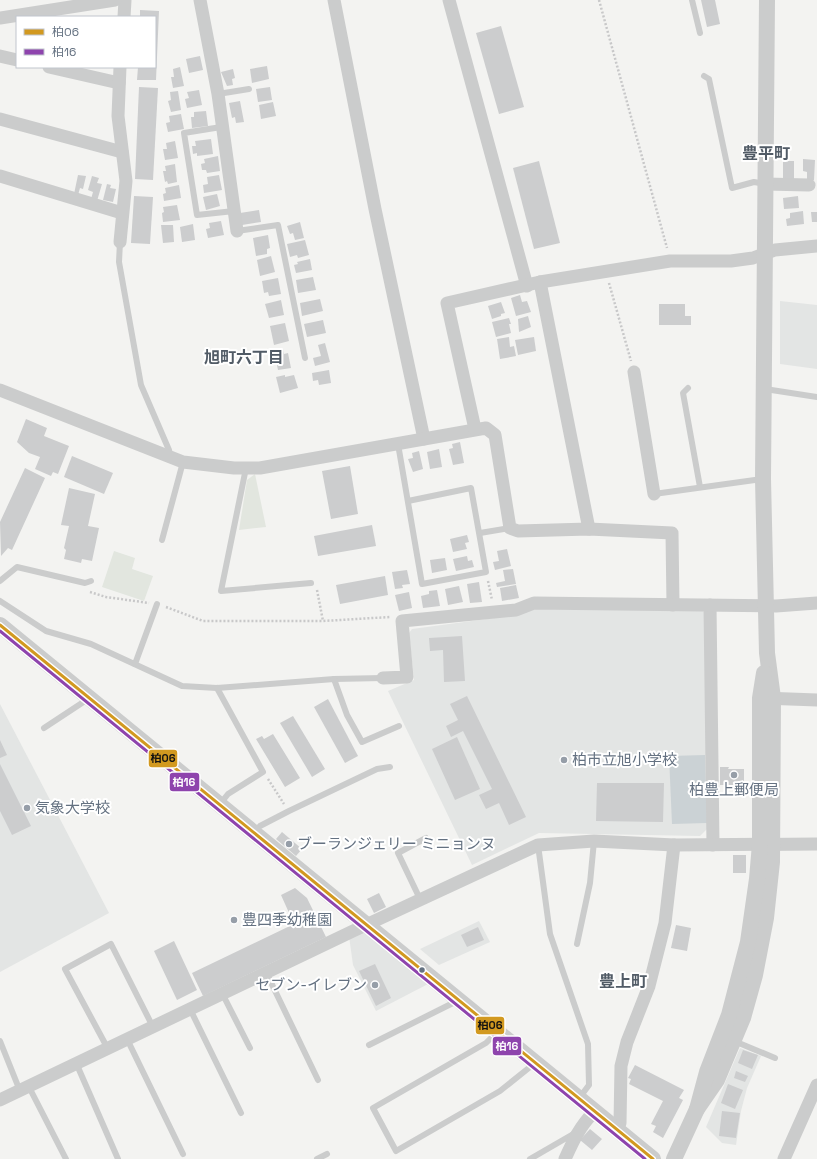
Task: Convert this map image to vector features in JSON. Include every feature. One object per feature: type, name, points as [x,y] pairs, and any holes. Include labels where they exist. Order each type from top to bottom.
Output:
[{"type":"street","points":[[0,18],[115,0]]},
{"type":"street","points":[[124,16],[125,0]]},
{"type":"street","points":[[200,0],[218,94],[221,127],[237,231]]},
{"type":"street","points":[[334,0],[374,202],[424,439]]},
{"type":"street","points":[[449,0],[527,286]]},
{"type":"street","points":[[674,1159],[697,1109],[717,1080],[728,1038],[750,996],[761,944],[772,862],[766,844],[767,654],[763,479],[767,0]]},
{"type":"street","points":[[0,56],[16,60]]},
{"type":"street","points":[[53,68],[119,83]]},
{"type":"street","points":[[120,68],[118,116],[126,181],[120,242]]},
{"type":"street","points":[[0,119],[122,152]]},
{"type":"street","points":[[0,176],[122,213]]},
{"type":"street","points":[[765,184],[809,185]]},
{"type":"street","points":[[476,429],[447,303],[540,282],[670,260],[731,261],[753,258],[765,253],[817,246]]},
{"type":"street","points":[[540,282],[589,529]]},
{"type":"street","points":[[634,372],[654,494]]},
{"type":"street","points":[[0,390],[183,462],[214,467],[260,468],[486,428],[495,435],[510,528],[518,531],[589,529],[672,534],[672,605]]},
{"type":"street","points":[[383,678],[407,677],[402,621],[516,610],[534,603],[765,606],[817,603]]},
{"type":"street","points":[[710,605],[713,845]]},
{"type":"street","points":[[0,625],[88,699],[653,1159]]},
{"type":"street","points":[[766,698],[817,700]]},
{"type":"street","points":[[0,1100],[77,1065],[222,993],[420,899],[538,845],[594,841],[674,845],[817,844]]},
{"type":"street","points":[[617,1129],[620,1123],[621,1066],[626,1042],[649,986],[665,923],[674,845]]},
{"type":"street","points":[[784,1159],[817,1085]]},
{"type":"street","points":[[565,1159],[576,1134],[584,1122],[594,1112]]},
{"type":"lane","points":[[692,0],[700,33]]},
{"type":"lane","points":[[704,76],[709,79],[732,188],[754,182],[765,184]]},
{"type":"lane","points":[[218,94],[249,89]]},
{"type":"lane","points":[[221,127],[184,133],[197,215],[234,211]]},
{"type":"lane","points":[[237,231],[278,225],[305,358]]},
{"type":"lane","points":[[120,242],[119,262],[141,385],[169,450],[170,457]]},
{"type":"lane","points":[[688,388],[683,393],[700,487]]},
{"type":"lane","points":[[764,388],[817,397]]},
{"type":"lane","points":[[398,444],[422,584],[486,572],[471,488],[408,501]]},
{"type":"lane","points":[[162,540],[183,462]]},
{"type":"lane","points":[[246,468],[221,591],[311,583]]},
{"type":"lane","points":[[654,494],[763,479]]},
{"type":"lane","points":[[480,533],[510,528]]},
{"type":"lane","points":[[0,581],[17,567],[86,583],[90,581]]},
{"type":"lane","points":[[0,601],[46,631],[91,644],[182,686],[216,688],[383,678]]},
{"type":"lane","points":[[134,664],[157,604]]},
{"type":"lane","points":[[334,680],[346,715],[362,742],[399,726]]},
{"type":"lane","points":[[216,688],[263,772],[228,794],[219,805]]},
{"type":"lane","points":[[44,728],[88,699]]},
{"type":"lane","points":[[253,833],[260,826],[289,811],[377,769],[390,767]]},
{"type":"lane","points":[[420,899],[398,853],[426,838]]},
{"type":"lane","points":[[577,944],[590,883],[594,841]]},
{"type":"lane","points":[[538,845],[550,934],[588,1044],[588,1085],[578,1099]]},
{"type":"lane","points":[[108,1049],[65,969],[111,944],[154,1027]]},
{"type":"lane","points":[[266,972],[318,1080]]},
{"type":"lane","points":[[222,993],[250,1048]]},
{"type":"lane","points":[[369,1045],[453,1003],[458,999]]},
{"type":"lane","points":[[190,1009],[241,1113]]},
{"type":"lane","points":[[498,1032],[486,1043],[373,1108],[396,1151],[500,1091],[535,1064]]},
{"type":"lane","points":[[728,1038],[775,1058]]},
{"type":"lane","points":[[127,1039],[183,1154]]},
{"type":"lane","points":[[0,1041],[24,1089],[66,1159]]},
{"type":"lane","points":[[77,1065],[118,1159]]},
{"type":"lane","points":[[530,1159],[574,1133],[576,1134]]},
{"type":"lane","points":[[317,1159],[327,1154]]},
{"type":"path","points":[[599,0],[670,260]]},
{"type":"path","points":[[606,271],[634,372]]},
{"type":"path","points":[[486,572],[494,612]]},
{"type":"path","points":[[311,583],[317,588],[323,621]]},
{"type":"path","points":[[84,590],[106,597],[157,604],[203,621],[323,621],[395,616],[402,621]]},
{"type":"path","points":[[263,772],[289,811]]},
{"type":"shaded area","points":[[780,301],[817,305],[817,369],[780,364]]},
{"type":"shaded area","points":[[255,474],[266,527],[239,530],[247,480]]},
{"type":"shaded area","points":[[114,551],[135,558],[132,569],[153,576],[144,601],[102,587]]},
{"type":"shaded area","name":"柏市立旭小学校","points":[[536,609],[701,609],[706,614],[708,828],[700,836],[539,833],[472,865],[388,691],[414,680],[409,633],[412,629],[494,618]]},
{"type":"shaded area","name":"気象大学校","points":[[0,704],[109,913],[0,972]]},
{"type":"shaded area","points":[[705,755],[707,823],[672,824],[669,756]]},
{"type":"shaded area","points":[[479,921],[490,942],[439,965],[420,949]]},
{"type":"shaded area","points":[[363,928],[430,983],[376,1011],[353,965],[349,936]]},
{"type":"shaded area","points":[[740,1048],[761,1056],[747,1088],[741,1111],[736,1145],[722,1143],[706,1127]]},
{"type":"building","points":[[701,0],[715,0],[720,24],[707,27]]},
{"type":"building","points":[[140,10],[159,11],[156,80],[137,80],[138,68],[156,68],[156,16],[140,16]]},
{"type":"building","points":[[501,26],[524,107],[499,114],[476,33]]},
{"type":"building","points":[[200,56],[203,70],[189,73],[186,59]]},
{"type":"building","points":[[267,66],[269,79],[252,83],[250,69]]},
{"type":"building","points":[[180,67],[184,86],[173,88],[171,77],[174,77],[173,69]]},
{"type":"building","points":[[233,69],[235,78],[232,79],[233,85],[227,86],[221,72]]},
{"type":"building","points":[[139,87],[158,88],[153,180],[135,179]]},
{"type":"building","points":[[270,87],[272,100],[258,102],[256,89]]},
{"type":"building","points":[[199,90],[202,105],[187,108],[185,99],[189,98],[187,92]]},
{"type":"building","points":[[178,91],[181,110],[171,112],[168,101],[171,100],[170,92]]},
{"type":"building","points":[[240,101],[244,122],[236,123],[235,117],[232,118],[229,103]]},
{"type":"building","points":[[273,102],[276,116],[261,119],[259,105]]},
{"type":"building","points":[[206,111],[208,126],[192,128],[191,117],[194,117],[194,112]]},
{"type":"building","points":[[181,114],[184,129],[168,132],[166,123],[170,122],[169,116]]},
{"type":"building","points":[[211,139],[213,154],[197,156],[197,153],[193,154],[192,146],[196,146],[195,141]]},
{"type":"building","points":[[175,141],[178,158],[165,160],[163,149],[167,149],[166,143]]},
{"type":"building","points":[[218,156],[220,171],[207,173],[206,170],[202,170],[201,164],[205,163],[204,159]]},
{"type":"building","points":[[803,159],[815,160],[814,180],[807,180],[807,172],[803,171]]},
{"type":"building","points":[[539,161],[560,243],[534,249],[513,168]]},
{"type":"building","points":[[783,161],[794,161],[794,184],[783,178]]},
{"type":"building","points":[[175,164],[177,182],[168,184],[167,181],[165,182],[163,171],[166,171],[165,166]]},
{"type":"building","points":[[78,175],[86,176],[83,189],[80,188],[78,195],[74,194]]},
{"type":"building","points":[[219,175],[222,190],[204,193],[203,185],[208,184],[207,177]]},
{"type":"building","points":[[92,176],[99,178],[97,183],[102,184],[97,201],[91,199],[93,192],[88,190]]},
{"type":"building","points":[[107,184],[111,185],[110,188],[116,189],[113,202],[103,200]]},
{"type":"building","points":[[179,185],[181,198],[164,201],[163,194],[166,193],[165,188]]},
{"type":"building","points":[[217,194],[220,206],[206,210],[203,197]]},
{"type":"building","points":[[134,196],[153,197],[150,244],[131,243]]},
{"type":"building","points":[[798,196],[799,208],[784,209],[783,198]]},
{"type":"building","points":[[177,205],[180,220],[163,222],[163,207]]},
{"type":"building","points":[[259,210],[261,222],[242,225],[240,213]]},
{"type":"building","points":[[803,211],[804,224],[787,226],[786,219],[790,218],[790,213]]},
{"type":"building","points":[[811,212],[817,212],[817,222],[812,222]]},
{"type":"building","points":[[221,221],[224,235],[208,238],[206,229],[210,228],[209,223]]},
{"type":"building","points":[[300,222],[304,238],[295,240],[293,233],[290,234],[287,226]]},
{"type":"building","points":[[193,224],[195,240],[182,242],[180,227]]},
{"type":"building","points":[[161,225],[173,225],[174,242],[163,243]]},
{"type":"building","points":[[268,235],[270,248],[267,249],[267,254],[256,256],[253,238]]},
{"type":"building","points":[[305,240],[309,255],[298,258],[297,255],[290,257],[287,244]]},
{"type":"building","points":[[271,256],[275,272],[260,276],[257,260]]},
{"type":"building","points":[[310,259],[312,270],[296,273],[294,265],[298,264],[297,262]]},
{"type":"building","points":[[313,277],[316,290],[298,293],[296,280]]},
{"type":"building","points":[[278,278],[281,294],[269,296],[268,292],[264,293],[262,281]]},
{"type":"building","points":[[520,295],[522,302],[527,301],[531,312],[516,316],[511,298]]},
{"type":"building","points":[[320,299],[323,311],[302,316],[300,303]]},
{"type":"building","points":[[281,300],[284,315],[269,318],[265,304]]},
{"type":"building","points":[[501,302],[505,313],[492,319],[488,306]]},
{"type":"building","points":[[659,304],[685,304],[685,316],[691,316],[691,325],[659,325]]},
{"type":"building","points":[[528,316],[531,327],[519,332],[518,319]]},
{"type":"building","points":[[509,318],[511,333],[496,337],[492,322]]},
{"type":"building","points":[[323,320],[326,333],[307,337],[304,324]]},
{"type":"building","points":[[285,323],[289,341],[274,345],[270,326]]},
{"type":"building","points":[[509,337],[510,347],[514,346],[516,356],[500,359],[497,339]]},
{"type":"building","points":[[534,337],[536,351],[518,355],[515,340]]},
{"type":"building","points":[[325,343],[330,362],[315,366],[313,358],[321,356],[318,345]]},
{"type":"building","points":[[283,349],[284,354],[288,353],[291,368],[278,370],[274,351]]},
{"type":"building","points":[[329,370],[331,383],[319,385],[318,380],[313,381],[312,373]]},
{"type":"building","points":[[285,375],[285,377],[294,375],[298,388],[280,393],[276,377]]},
{"type":"building","points":[[26,419],[47,428],[44,436],[69,446],[58,474],[53,472],[51,476],[35,469],[40,457],[29,453],[17,442]]},
{"type":"building","points":[[460,442],[464,463],[453,465],[449,449],[453,448],[452,444]]},
{"type":"building","points":[[439,449],[442,467],[430,469],[427,452]]},
{"type":"building","points":[[419,451],[423,469],[413,472],[408,459],[413,458],[412,453]]},
{"type":"building","points":[[72,456],[113,473],[104,494],[64,477]]},
{"type":"building","points":[[350,466],[358,514],[331,519],[322,471]]},
{"type":"building","points":[[25,468],[45,478],[12,550],[8,548],[1,556],[0,522]]},
{"type":"building","points":[[69,488],[95,494],[88,526],[99,528],[92,561],[82,559],[81,563],[64,559],[66,550],[64,548],[69,526],[61,525]]},
{"type":"building","points":[[372,525],[376,546],[318,556],[314,536]]},
{"type":"building","points":[[467,535],[469,542],[465,543],[467,549],[453,552],[450,539]]},
{"type":"building","points":[[507,549],[511,566],[495,570],[493,562],[499,561],[497,551]]},
{"type":"building","points":[[467,556],[468,561],[472,560],[474,567],[456,571],[453,559]]},
{"type":"building","points":[[445,558],[447,570],[432,573],[430,560]]},
{"type":"building","points":[[513,569],[516,584],[497,587],[496,583],[505,581],[503,570]]},
{"type":"building","points":[[407,570],[410,584],[402,585],[403,588],[395,589],[392,572]]},
{"type":"building","points":[[385,576],[388,595],[340,604],[336,585]]},
{"type":"building","points":[[479,582],[482,602],[470,603],[467,584]]},
{"type":"building","points":[[516,585],[519,598],[502,601],[500,588]]},
{"type":"building","points":[[459,586],[463,602],[448,605],[445,589]]},
{"type":"building","points":[[437,590],[440,606],[423,608],[421,596],[429,594],[429,591]]},
{"type":"building","points":[[409,592],[412,608],[399,611],[395,595]]},
{"type":"building","points":[[462,636],[465,681],[444,682],[443,650],[430,651],[429,638]]},
{"type":"building","points":[[467,696],[526,817],[509,825],[499,803],[486,809],[479,795],[492,789],[463,731],[451,737],[446,726],[458,720],[450,704]]},
{"type":"building","points":[[328,699],[358,756],[345,763],[314,707]]},
{"type":"building","points":[[293,716],[325,769],[312,777],[280,723]]},
{"type":"building","points":[[273,734],[300,778],[285,787],[256,739],[262,736],[264,739]]},
{"type":"building","points":[[457,737],[480,789],[455,800],[432,749]]},
{"type":"building","points":[[0,740],[7,755],[0,758]]},
{"type":"building","points":[[0,764],[31,826],[12,835],[0,811]]},
{"type":"building","points":[[720,767],[729,767],[728,769],[744,769],[744,785],[720,785]]},
{"type":"building","points":[[597,783],[664,783],[663,822],[596,821]]},
{"type":"building","name":"ブーランジェリー ミニョンヌ","points":[[282,832],[302,849],[296,856],[276,839]]},
{"type":"building","points":[[733,855],[746,855],[746,873],[733,873]]},
{"type":"building","points":[[295,888],[307,898],[326,937],[203,996],[192,973],[294,924],[281,895]]},
{"type":"building","points":[[379,893],[386,907],[374,913],[367,899]]},
{"type":"building","points":[[676,925],[691,928],[687,951],[671,948]]},
{"type":"building","points":[[478,927],[484,940],[467,947],[461,935]]},
{"type":"building","points":[[174,941],[197,990],[177,1000],[154,951]]},
{"type":"building","name":"セブン-イレブン","points":[[375,964],[391,998],[376,1006],[359,971]]},
{"type":"building","points":[[743,1050],[758,1055],[752,1069],[738,1063]]},
{"type":"building","points":[[635,1065],[684,1090],[679,1098],[683,1100],[663,1138],[653,1132],[656,1126],[651,1124],[663,1101],[629,1084],[631,1079],[628,1078]]},
{"type":"building","points":[[736,1071],[748,1076],[745,1082],[734,1078]]},
{"type":"building","points":[[728,1084],[743,1090],[735,1109],[721,1103]]},
{"type":"building","points":[[722,1111],[740,1113],[736,1138],[719,1136]]},
{"type":"building","points":[[590,1129],[602,1139],[592,1150],[580,1140]]},
{"type":"transit line","name":"柏06","points":[[0,625],[653,1159]]},
{"type":"transit line","name":"柏16","points":[[0,631],[645,1159]]},
{"type":"place","name":"柏市立旭小学校","points":[[564,760]]},
{"type":"place","name":"柏豊上郵便局","points":[[734,775]]},
{"type":"place","name":"気象大学校","points":[[27,808]]},
{"type":"place","name":"ブーランジェリー ミニョンヌ","points":[[289,844]]},
{"type":"place","name":"豊四季幼稚園","points":[[234,920]]},
{"type":"place","name":"セブン-イレブン","points":[[375,985]]},
{"type":"district","name":"豊平町","points":[[766,153]]},
{"type":"district","name":"旭町六丁目","points":[[244,357]]},
{"type":"district","name":"豊上町","points":[[623,981]]}]
